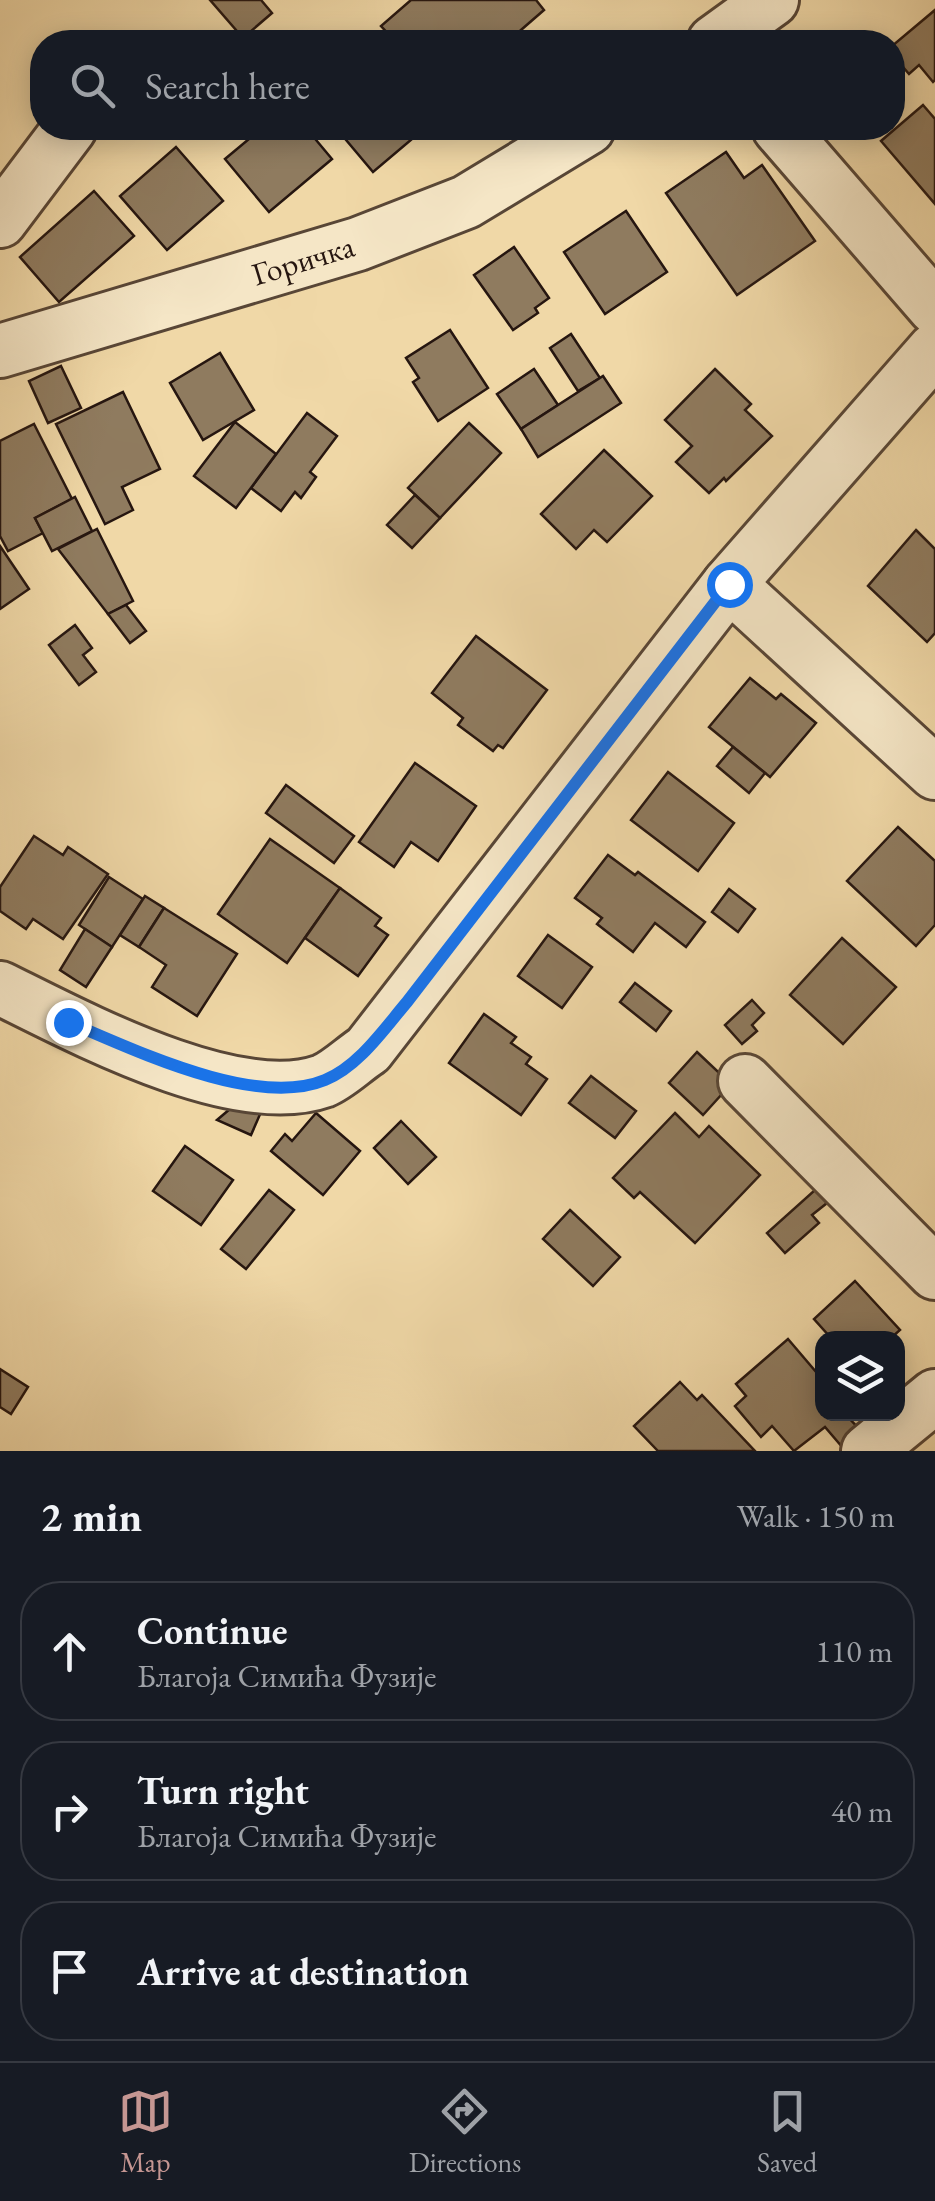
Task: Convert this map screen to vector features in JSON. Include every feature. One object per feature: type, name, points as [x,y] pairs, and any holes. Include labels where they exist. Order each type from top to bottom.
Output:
[{"type":"street","points":[[731,30],[772,0]]},
{"type":"street","points":[[0,220],[61,140]]},
{"type":"street","name":"Горичка","points":[[0,351],[358,244],[466,202],[568,140]]},
{"type":"street","points":[[788,140],[935,308]]},
{"type":"street","points":[[0,988],[165,1063],[237,1083],[284,1088],[325,1080],[368,1050],[729,584],[935,349]]},
{"type":"street","points":[[729,584],[935,773]]},
{"type":"street","points":[[745,1081],[935,1273]]},
{"type":"street","points":[[868,1451],[935,1396]]},
{"type":"building","points":[[210,0],[261,0],[272,13],[252,30],[236,30]]},
{"type":"building","points":[[411,0],[536,0],[544,10],[521,30],[385,30],[381,26]]},
{"type":"building","points":[[935,10],[933,82],[919,65],[909,74],[905,69],[905,35]]},
{"type":"building","points":[[923,105],[935,119],[935,204],[881,141],[905,140],[905,120]]},
{"type":"building","points":[[248,140],[316,140],[332,159],[269,212],[225,159]]},
{"type":"building","points":[[346,140],[411,140],[373,172]]},
{"type":"building","points":[[176,147],[223,201],[167,250],[120,196]]},
{"type":"building","points":[[726,152],[744,178],[762,165],[815,241],[737,295],[666,193]]},
{"type":"building","points":[[94,191],[134,236],[59,302],[20,257]]},
{"type":"building","points":[[626,211],[667,272],[605,314],[564,252]]},
{"type":"building","points":[[514,247],[549,298],[535,308],[538,313],[513,330],[474,275]]},
{"type":"building","points":[[450,330],[488,388],[438,421],[413,382],[419,378],[406,358]]},
{"type":"building","points":[[571,334],[600,378],[578,391],[550,348]]},
{"type":"building","points":[[220,353],[254,410],[203,440],[170,383]]},
{"type":"building","points":[[61,366],[81,408],[48,423],[29,381]]},
{"type":"building","points":[[534,369],[558,405],[521,429],[497,394]]},
{"type":"building","points":[[715,369],[751,404],[745,410],[772,436],[709,493],[676,462],[692,446],[665,420]]},
{"type":"building","points":[[603,376],[621,403],[538,457],[521,429]]},
{"type":"building","points":[[123,392],[160,469],[122,487],[133,510],[105,524],[56,424]]},
{"type":"building","points":[[307,413],[337,436],[310,472],[316,477],[301,498],[295,492],[281,511],[251,488]]},
{"type":"building","points":[[235,422],[276,454],[236,508],[194,476]]},
{"type":"building","points":[[469,423],[501,453],[440,518],[408,488]]},
{"type":"building","points":[[34,424],[72,499],[35,518],[43,533],[8,551],[0,536],[0,441]]},
{"type":"building","points":[[604,450],[652,496],[607,542],[594,530],[576,549],[541,514]]},
{"type":"building","points":[[415,495],[440,518],[412,548],[387,525]]},
{"type":"building","points":[[75,497],[92,531],[52,551],[35,518]]},
{"type":"building","points":[[97,529],[133,601],[108,614],[58,549]]},
{"type":"building","points":[[916,530],[935,549],[935,633],[927,642],[868,586]]},
{"type":"building","points":[[0,546],[29,589],[0,609]]},
{"type":"building","points":[[126,605],[146,631],[130,643],[108,614]]},
{"type":"building","points":[[75,625],[92,648],[83,655],[96,672],[79,685],[49,645]]},
{"type":"building","points":[[476,636],[547,690],[503,748],[498,745],[493,751],[458,725],[463,718],[432,693]]},
{"type":"building","points":[[750,678],[776,699],[781,694],[816,723],[770,777],[709,727]]},
{"type":"building","points":[[733,747],[765,773],[749,793],[717,766]]},
{"type":"building","points":[[415,763],[476,806],[438,861],[411,842],[394,867],[359,842]]},
{"type":"building","points":[[668,772],[734,823],[698,871],[631,820]]},
{"type":"building","points":[[286,785],[354,836],[334,863],[266,813]]},
{"type":"building","points":[[898,827],[935,861],[935,925],[916,946],[847,881]]},
{"type":"building","points":[[34,836],[63,855],[68,847],[108,874],[63,939],[33,919],[26,929],[0,911],[0,887]]},
{"type":"building","points":[[270,839],[340,888],[287,963],[218,914]]},
{"type":"building","points":[[608,855],[635,875],[638,872],[705,922],[686,947],[655,923],[633,952],[597,924],[602,918],[575,898]]},
{"type":"building","points":[[109,877],[143,899],[112,947],[79,925]]},
{"type":"building","points":[[340,888],[381,918],[375,926],[388,935],[358,976],[305,938]]},
{"type":"building","points":[[729,889],[755,909],[738,932],[712,912]]},
{"type":"building","points":[[145,896],[164,908],[139,947],[120,935]]},
{"type":"building","points":[[164,908],[237,954],[197,1016],[152,987],[166,965],[139,947]]},
{"type":"building","points":[[85,929],[112,947],[86,987],[60,970]]},
{"type":"building","points":[[548,935],[592,967],[562,1008],[518,976]]},
{"type":"building","points":[[842,938],[896,987],[843,1044],[790,995]]},
{"type":"building","points":[[635,983],[671,1011],[656,1031],[620,1002]]},
{"type":"building","points":[[752,1000],[764,1013],[752,1025],[757,1031],[742,1044],[725,1025]]},
{"type":"building","points":[[484,1014],[516,1037],[511,1043],[531,1057],[526,1064],[547,1079],[521,1115],[449,1063]]},
{"type":"building","points":[[697,1052],[731,1084],[703,1115],[669,1083]]},
{"type":"building","points":[[591,1076],[636,1111],[615,1138],[569,1103]]},
{"type":"building","points":[[237,1103],[261,1112],[251,1135],[217,1120]]},
{"type":"building","points":[[316,1113],[360,1151],[323,1195],[271,1151],[285,1134],[292,1141]]},
{"type":"building","points":[[675,1113],[699,1137],[709,1126],[760,1175],[695,1243],[640,1192],[634,1198],[613,1178]]},
{"type":"building","points":[[401,1121],[436,1157],[408,1184],[374,1148]]},
{"type":"building","points":[[185,1146],[233,1180],[201,1225],[153,1191]]},
{"type":"building","points":[[269,1190],[294,1210],[246,1269],[221,1249]]},
{"type":"building","points":[[815,1190],[827,1203],[812,1215],[819,1223],[785,1253],[767,1233]]},
{"type":"building","points":[[570,1210],[620,1257],[593,1286],[543,1239]]},
{"type":"building","points":[[855,1281],[900,1330],[825,1331],[814,1319]]},
{"type":"building","points":[[788,1339],[815,1371],[815,1421],[852,1421],[862,1432],[843,1448],[825,1427],[794,1451],[772,1426],[761,1437],[735,1406],[746,1396],[736,1384]]},
{"type":"building","points":[[0,1369],[28,1387],[11,1414],[0,1407]]},
{"type":"building","points":[[680,1382],[697,1400],[702,1395],[755,1451],[658,1451],[634,1426]]},
{"type":"route","points":[[68,1022],[165,1063],[237,1083],[284,1088],[325,1080],[368,1050],[729,584]]}]
